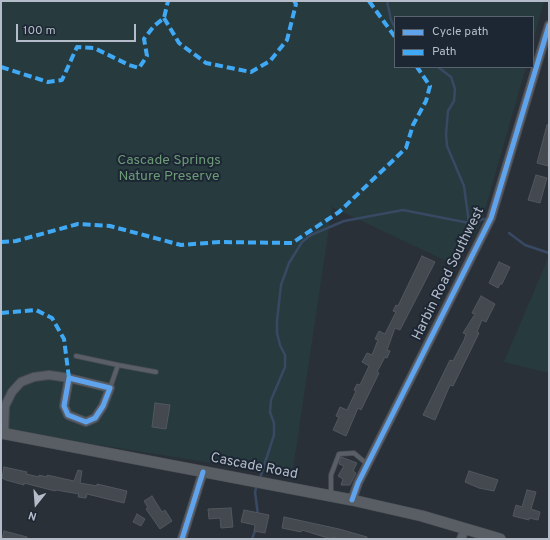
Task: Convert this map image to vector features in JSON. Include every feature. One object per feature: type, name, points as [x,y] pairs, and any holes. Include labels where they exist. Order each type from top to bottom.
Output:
[{"type":"main road","name":"Cascade Road","points":[[2,433],[352,500],[422,516],[463,534],[500,539]]},
{"type":"street","name":"Harbin Road Southwest","points":[[352,500],[367,464],[491,218],[549,25]]},
{"type":"street","points":[[2,433],[5,406],[12,392],[21,382],[34,377],[49,375],[69,378],[110,388],[103,406],[95,418],[86,422],[68,415],[64,406],[69,378]]},
{"type":"street","points":[[182,539],[203,472]]},
{"type":"lane","points":[[76,356],[156,372]]},
{"type":"lane","points":[[110,388],[118,365]]},
{"type":"lane","points":[[331,496],[331,475],[339,454],[354,453],[367,464]]},
{"type":"green space","name":"Cascade Springs Nature Preserve","points":[[1,1],[544,1],[534,37],[534,16],[394,16],[394,68],[526,68],[482,220],[457,266],[332,207],[292,476],[1,429]]},
{"type":"green space","points":[[549,256],[549,373],[504,362]]},
{"type":"building","points":[[547,125],[549,125],[548,166],[537,163]]},
{"type":"building","points":[[536,175],[547,178],[540,203],[528,200]]},
{"type":"building","points":[[422,256],[435,262],[400,330],[395,328],[387,350],[390,351],[377,372],[379,373],[361,410],[358,408],[346,436],[333,430],[339,417],[336,416],[340,407],[347,410],[356,391],[354,390],[357,384],[360,385],[369,366],[362,362],[367,353],[372,355],[378,340],[375,339],[379,331],[385,334],[396,312],[393,311],[396,305],[398,306]]},
{"type":"building","points":[[499,262],[510,267],[502,284],[500,284],[498,288],[489,283]]},
{"type":"building","points":[[481,296],[495,304],[486,322],[482,320],[477,332],[479,333],[453,386],[450,385],[435,420],[423,415],[450,360],[453,361],[464,340],[466,334],[463,333],[475,314],[472,313]]},
{"type":"building","points":[[155,403],[170,405],[166,429],[152,427]]},
{"type":"building","points":[[341,457],[357,463],[353,471],[356,473],[350,485],[341,485],[343,479],[338,476],[344,466],[339,464]]},
{"type":"building","points":[[4,467],[27,472],[26,474],[39,477],[39,475],[47,477],[47,475],[74,481],[78,470],[82,471],[80,483],[97,486],[97,484],[127,491],[124,503],[87,494],[86,498],[78,497],[79,494],[55,491],[6,480],[2,478]]},
{"type":"building","points":[[469,471],[498,480],[494,491],[479,488],[465,482]]},
{"type":"building","points":[[527,490],[536,492],[531,509],[540,512],[538,520],[529,518],[529,520],[513,516],[516,505],[522,507]]},
{"type":"building","points":[[152,496],[162,512],[165,510],[172,521],[160,529],[146,509],[148,508],[144,501]]},
{"type":"building","points":[[231,508],[233,527],[221,528],[220,518],[209,519],[208,509]]},
{"type":"building","points":[[244,510],[269,515],[265,533],[254,531],[255,525],[241,522]]},
{"type":"building","points":[[137,514],[145,519],[141,526],[133,522]]},
{"type":"building","points":[[284,517],[339,529],[367,537],[367,539],[339,539],[332,537],[331,539],[302,530],[301,532],[282,528]]},
{"type":"building","points":[[4,531],[27,537],[27,539],[2,539]]},
{"type":"waterway","points":[[387,1],[391,20],[394,26]]},
{"type":"waterway","points":[[439,68],[451,77],[455,89],[454,101],[448,111],[446,134],[447,146],[464,186],[469,223]]},
{"type":"waterway","points":[[260,478],[274,435],[274,423],[270,412],[271,400],[285,367],[285,355],[280,345],[277,333],[281,285],[289,263],[302,242],[311,235],[344,221],[403,210],[469,223],[484,219]]},
{"type":"waterway","points":[[509,233],[525,245],[549,253]]},
{"type":"waterway","points":[[257,485],[255,492],[258,515]]},
{"type":"waterway","points":[[252,539],[256,528]]},
{"type":"marked path","points":[[1,67],[48,82],[62,80],[77,47],[94,48],[129,65],[139,68],[147,56],[144,39],[154,26],[164,18],[168,1]]},
{"type":"marked path","points":[[164,18],[179,43],[206,63],[251,72],[270,61],[287,40],[296,4],[294,1]]},
{"type":"marked path","points":[[369,1],[394,36]]},
{"type":"marked path","points":[[1,242],[16,241],[78,224],[110,226],[181,245],[220,242],[292,243],[339,212],[406,148],[413,125],[426,101],[430,86],[418,68]]},
{"type":"marked path","points":[[1,313],[36,310],[52,318],[64,339],[69,378]]},
{"type":"cycle path","points":[[352,500],[358,483],[491,218],[549,25]]},
{"type":"cycle path","points":[[69,378],[110,388],[103,406],[95,418],[86,422],[68,415],[64,406],[69,378]]},
{"type":"cycle path","points":[[182,539],[203,472]]}]
